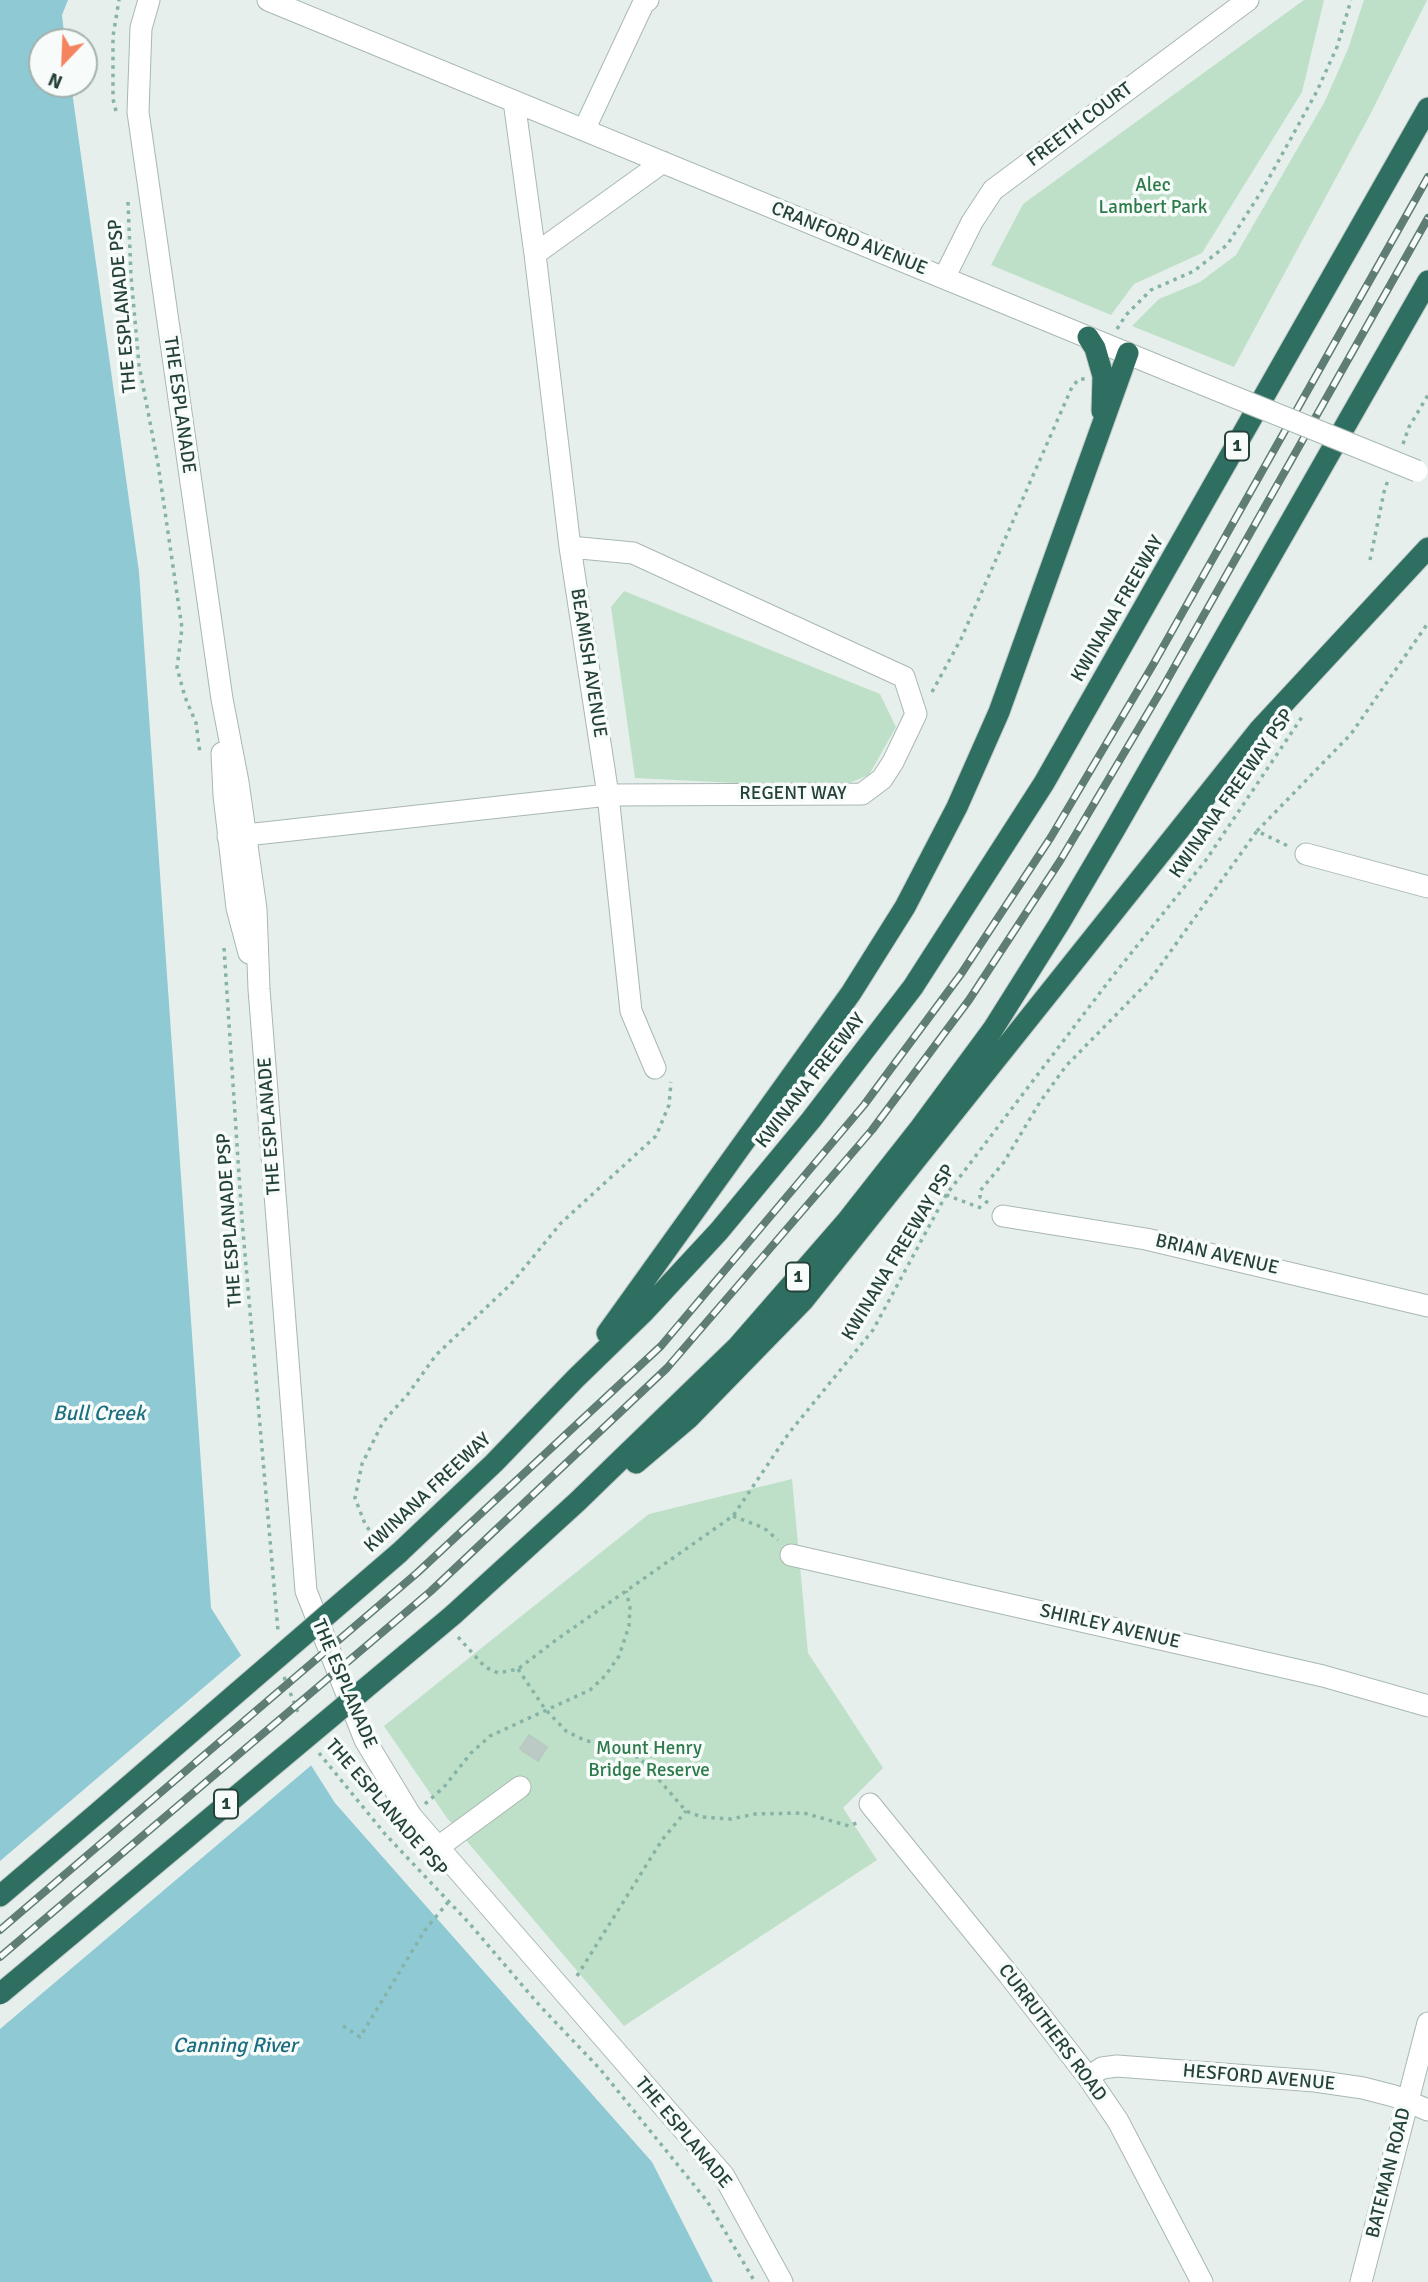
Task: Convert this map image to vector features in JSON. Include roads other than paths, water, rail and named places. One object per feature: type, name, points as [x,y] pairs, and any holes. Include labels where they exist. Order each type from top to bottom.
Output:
[{"type":"highway","name":"KWINANA FREEWAY","points":[[0,1896],[390,1549],[494,1463],[643,1313],[719,1231],[811,1120],[913,986],[1051,771],[1428,108]]},
{"type":"highway","name":"1","points":[[0,1994],[453,1624],[470,1601],[738,1346],[846,1222],[993,1029],[1059,924],[1428,281]]},
{"type":"highway","points":[[1088,337],[1095,348],[1103,376],[1101,431]]},
{"type":"highway","points":[[576,1378],[850,993],[905,907],[957,807],[999,712],[1128,354]]},
{"type":"highway","points":[[470,1601],[690,1418],[803,1301],[1259,730],[1421,555],[1428,537]]},
{"type":"street","name":"THE ESPLANADE","points":[[133,0],[127,50],[127,86],[138,112]]},
{"type":"street","name":"THE ESPLANADE","points":[[149,0],[141,28],[138,112],[222,699],[223,781],[236,836],[237,908],[259,989],[306,1591],[365,1740],[411,1816],[724,2176],[782,2282]]},
{"type":"street","name":"CRANFORD AVENUE","points":[[267,0],[1423,473]]},
{"type":"street","points":[[584,130],[643,4],[648,0]]},
{"type":"street","name":"FREETH COURT","points":[[944,278],[972,222],[993,190],[1248,0]]},
{"type":"street","name":"BEAMISH AVENUE","points":[[514,102],[570,547],[608,795],[631,1011],[655,1068]]},
{"type":"street","points":[[535,254],[663,162]]},
{"type":"street","name":"REGENT WAY","points":[[236,836],[608,795],[862,794],[882,779],[916,714],[904,677],[633,554],[570,547]]},
{"type":"street","points":[[1306,854],[1428,887]]},
{"type":"street","name":"BRIAN AVENUE","points":[[1003,1216],[1146,1239],[1428,1306]]},
{"type":"street","name":"SHIRLEY AVENUE","points":[[791,1555],[1323,1676],[1428,1706]]},
{"type":"street","points":[[437,1848],[520,1787]]},
{"type":"street","name":"CURRUTHERS ROAD","points":[[870,1804],[1088,2077],[1118,2121],[1202,2282]]},
{"type":"street","name":"BATEMAN ROAD","points":[[1361,2282],[1428,2023]]},
{"type":"street","name":"HESFORD AVENUE","points":[[1088,2077],[1102,2068],[1117,2066],[1289,2079],[1363,2088],[1428,2110]]},
{"type":"water","points":[[0,0],[68,0],[62,15],[63,28],[28,28],[28,98],[73,98],[139,572],[211,1608],[335,1803],[652,2162],[713,2282],[0,2282]]},
{"type":"railway","points":[[0,1930],[417,1573],[661,1346],[864,1105],[961,974],[1051,837],[1154,663],[1428,177]]},
{"type":"railway","points":[[0,1957],[431,1591],[667,1368],[872,1130],[969,1000],[1060,861],[1162,689],[1428,218]]},
{"type":"park label","name":"Alec Lambert Park","points":[[1153,197]]},
{"type":"park label","name":"Mount Henry Bridge Reserve","points":[[649,1760]]},
{"type":"water label","name":"Bull Creek","points":[[99,1414]]},
{"type":"water label","name":"Canning River","points":[[235,2046]]}]
